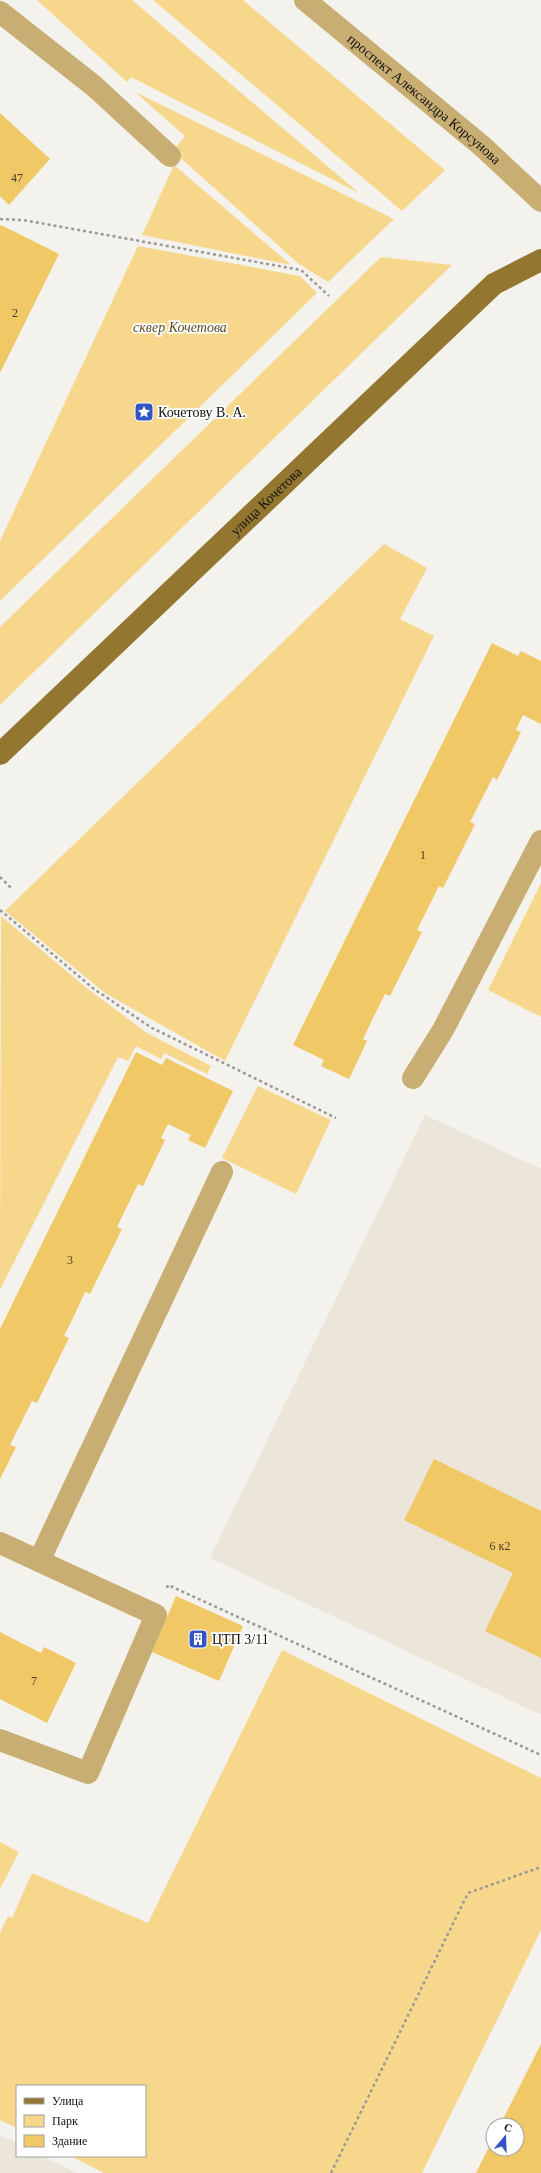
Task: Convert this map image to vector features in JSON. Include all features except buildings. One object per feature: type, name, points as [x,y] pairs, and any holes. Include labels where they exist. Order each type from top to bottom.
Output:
[{"type":"main road","name":"улица Кочетова","points":[[0,754],[494,284],[541,260]]},
{"type":"street","name":"проспект Александра Корсунова","points":[[305,0],[482,146],[541,201]]},
{"type":"street","points":[[0,12],[94,86],[170,156]]},
{"type":"street","points":[[413,1078],[442,1030],[541,841]]},
{"type":"street","points":[[39,1561],[222,1172]]},
{"type":"street","points":[[0,1543],[156,1615],[88,1773],[0,1740]]},
{"type":"path","points":[[0,219],[23,220],[301,270],[329,296]]},
{"type":"path","points":[[0,877],[12,889]]},
{"type":"path","points":[[0,910],[94,989],[152,1028],[222,1064],[336,1118]]},
{"type":"path","points":[[156,1615],[168,1585],[541,1755]]},
{"type":"path","points":[[331,2173],[468,1893],[541,1867]]},
{"type":"shaded area","points":[[425,1115],[541,1169],[541,1715],[210,1558]]},
{"type":"shaded area","points":[[0,2135],[16,2143],[16,2157],[45,2157],[77,2173],[0,2173]]},
{"type":"green space","points":[[37,0],[132,0],[359,193],[131,77],[127,82]]},
{"type":"green space","points":[[153,0],[243,0],[445,170],[402,211]]},
{"type":"green space","points":[[135,92],[394,219],[328,282],[299,264],[173,151],[185,136]]},
{"type":"green space","points":[[174,165],[291,265],[142,235]]},
{"type":"green space","name":"сквер Кочетова","points":[[138,246],[300,276],[317,293],[0,601],[0,541]]},
{"type":"green space","points":[[381,257],[452,265],[0,705],[0,627]]},
{"type":"green space","points":[[384,544],[427,568],[400,619],[434,636],[225,1061],[105,993],[5,911]]},
{"type":"green space","points":[[541,883],[541,1017],[488,990]]},
{"type":"green space","points":[[1,916],[84,986],[147,1033],[211,1066],[207,1074],[164,1053],[161,1059],[136,1046],[128,1061],[118,1057],[0,1290]]},
{"type":"green space","points":[[258,1086],[331,1120],[296,1194],[222,1158]]},
{"type":"green space","points":[[282,1650],[541,1778],[541,1930],[422,2173],[104,2173],[73,2157],[146,2157],[146,2085],[16,2085],[16,2128],[0,2120],[0,1933],[8,1916],[12,1918],[32,1873],[148,1923]]},
{"type":"green space","points":[[0,1842],[19,1852],[0,1889]]},
{"type":"place","name":"Кочетову В. А.","points":[[144,412]]},
{"type":"place","name":"ЦТП 3/11","points":[[198,1639]]}]
